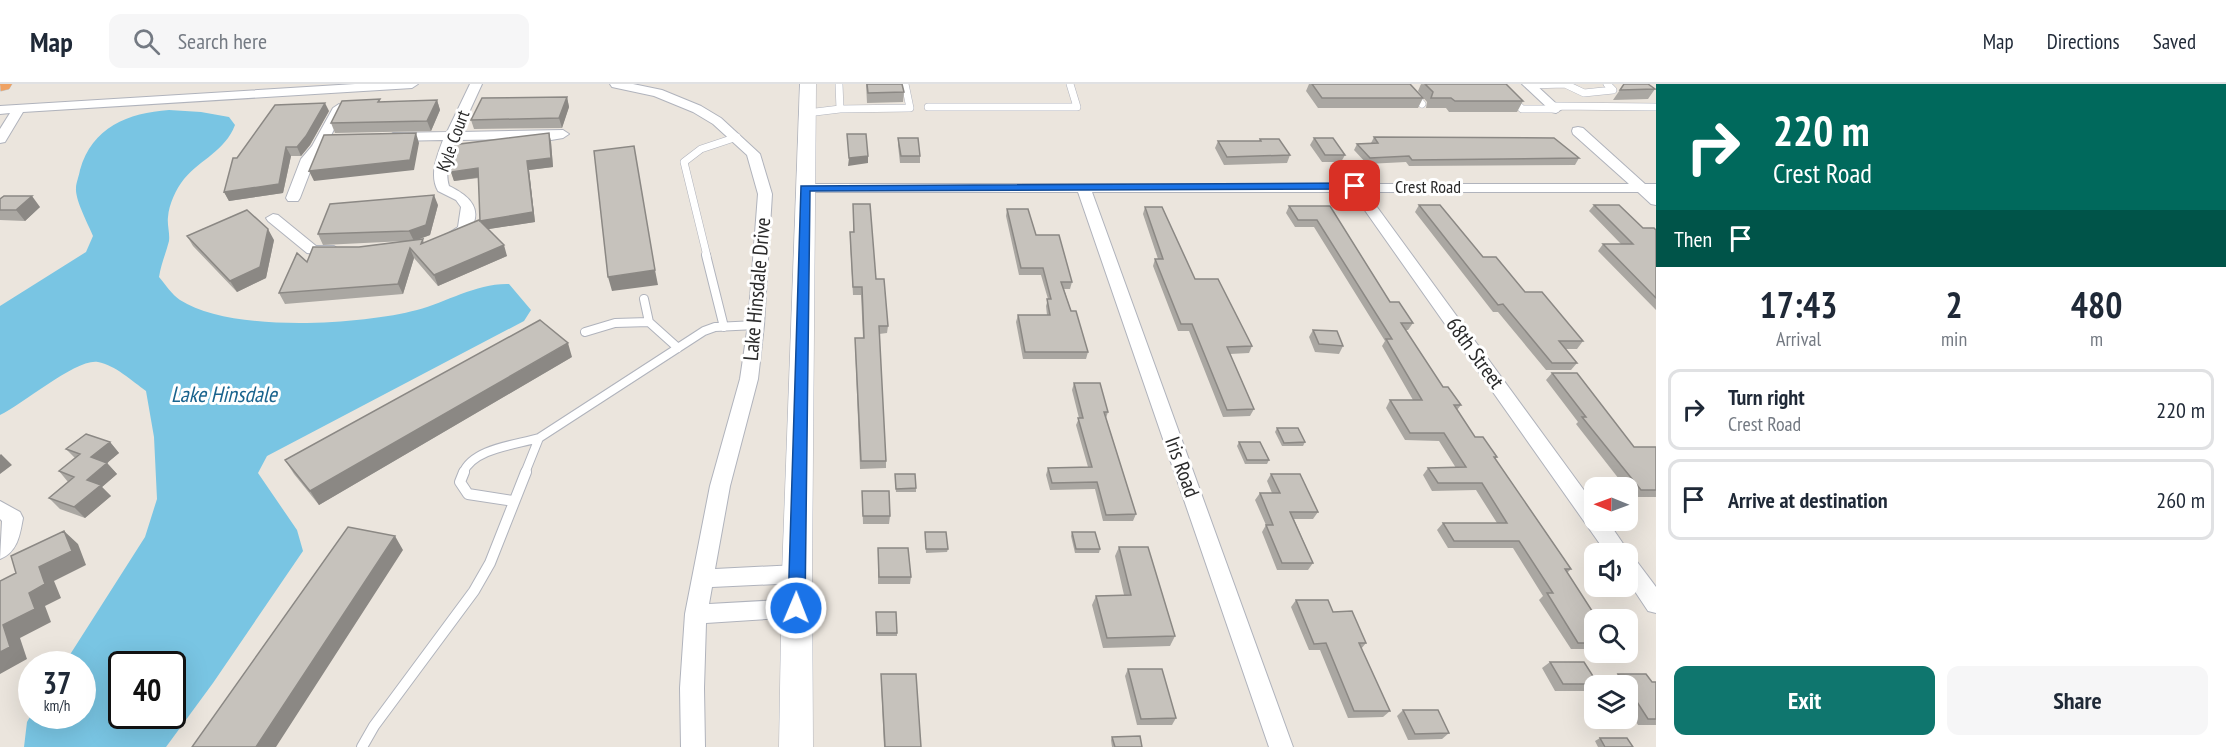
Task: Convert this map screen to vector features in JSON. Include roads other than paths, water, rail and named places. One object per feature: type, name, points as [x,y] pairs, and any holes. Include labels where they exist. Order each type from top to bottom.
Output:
[{"type":"street","points":[[0,110],[412,84]]},
{"type":"street","name":"Kyle Court","points":[[430,244],[462,232],[466,228],[468,207],[461,197],[440,185],[439,178],[450,142],[476,84]]},
{"type":"street","name":"Lake Hinsdale Drive","points":[[616,84],[658,93],[717,120],[753,154],[765,194],[756,325],[749,379],[720,486],[696,614],[692,688],[693,747]]},
{"type":"street","points":[[796,747],[796,608],[808,84]]},
{"type":"street","points":[[1528,84],[1554,108]]},
{"type":"street","points":[[0,139],[19,108]]},
{"type":"street","points":[[293,198],[308,159],[326,143],[339,108]]},
{"type":"street","points":[[1578,131],[1649,188],[1656,201]]},
{"type":"street","points":[[383,139],[450,142],[563,134],[450,142]]},
{"type":"street","name":"Crest Road","points":[[805,188],[1355,186],[1649,188]]},
{"type":"street","name":"68th Street","points":[[1355,186],[1584,505]]},
{"type":"street","name":"Iris Road","points":[[1083,187],[1281,747]]},
{"type":"street","points":[[273,218],[312,250],[346,251]]},
{"type":"street","points":[[0,509],[13,518],[9,539],[0,550]]},
{"type":"street","points":[[702,578],[797,574]]},
{"type":"street","points":[[1638,579],[1656,604]]},
{"type":"street","points":[[696,614],[796,608]]},
{"type":"lane","points":[[839,84],[840,109]]},
{"type":"lane","points":[[807,113],[840,109],[910,108],[905,84]]},
{"type":"lane","points":[[928,107],[1077,107],[1070,84]]},
{"type":"lane","points":[[1403,84],[1422,104]]},
{"type":"lane","points":[[1528,84],[1565,84],[1584,93],[1613,90],[1607,84]]},
{"type":"lane","points":[[1503,91],[1522,109],[1656,107]]},
{"type":"lane","points":[[724,327],[684,162],[688,156],[737,137]]},
{"type":"lane","points":[[644,299],[649,322],[678,348]]},
{"type":"lane","points":[[585,332],[615,323],[649,322]]},
{"type":"lane","points":[[513,501],[468,494],[460,482],[467,464],[483,454],[539,438],[704,331],[756,325]]},
{"type":"lane","points":[[362,747],[374,726],[474,591],[490,563],[539,438]]},
{"type":"water","name":"Lake Hinsdale","points":[[169,110],[201,112],[229,117],[235,125],[225,142],[184,179],[171,202],[169,212],[169,241],[159,277],[180,300],[202,311],[262,322],[330,322],[417,310],[485,287],[509,284],[531,310],[524,321],[267,456],[258,473],[297,530],[303,551],[186,720],[186,651],[108,651],[108,729],[179,729],[166,747],[24,747],[26,729],[96,729],[96,651],[72,651],[145,537],[157,499],[154,437],[146,391],[117,370],[98,362],[77,367],[64,374],[0,415],[0,306],[86,252],[93,236],[76,193],[80,170],[93,143],[103,133],[126,119]]}]
